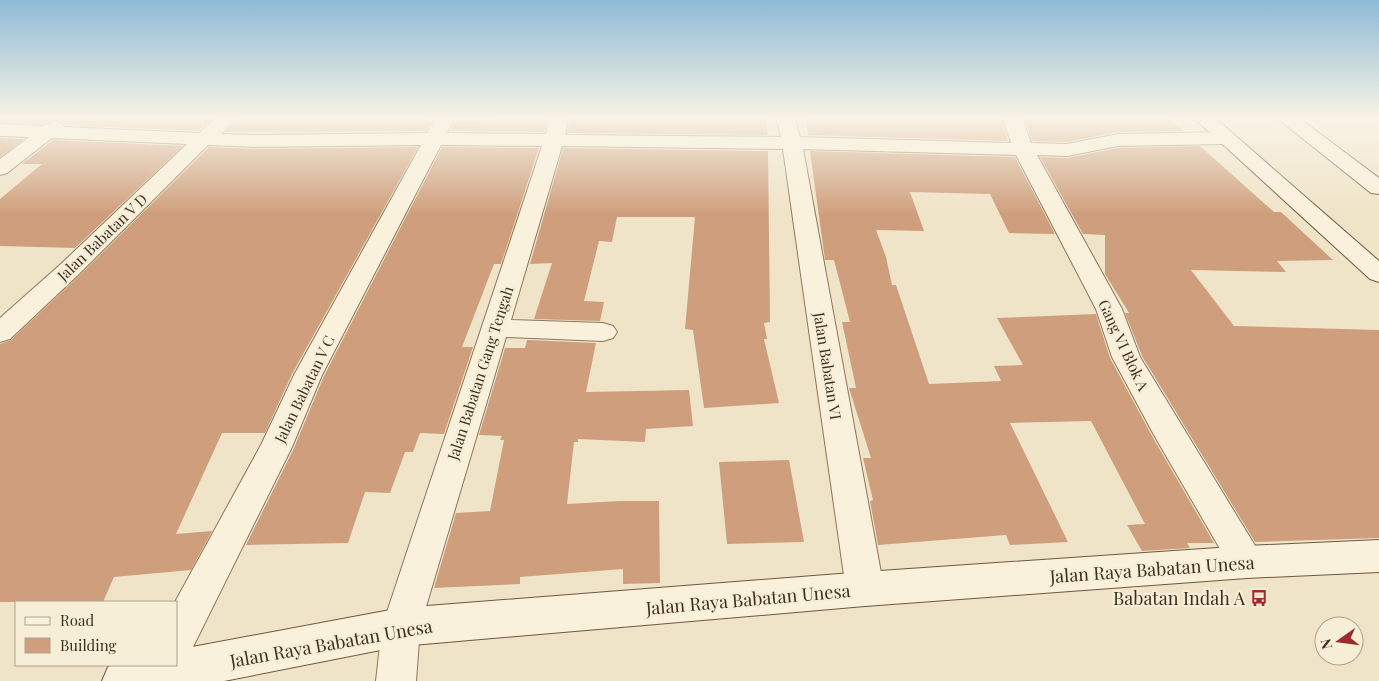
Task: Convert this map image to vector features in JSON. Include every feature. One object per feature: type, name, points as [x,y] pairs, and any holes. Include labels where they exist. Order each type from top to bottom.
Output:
[{"type":"street","points":[[0,169],[24,150]]},
{"type":"street","name":"Jalan Babatan V D","points":[[0,333],[71,268],[192,150]]},
{"type":"street","name":"Jalan Babatan V C","points":[[178,636],[276,447],[308,375],[428,150]]},
{"type":"street","name":"Jalan Babatan Gang Tengah","points":[[396,681],[401,627],[550,150]]},
{"type":"street","name":"Jalan Babatan VI","points":[[791,150],[865,589]]},
{"type":"street","name":"Gang VI Blok A","points":[[1024,150],[1109,309],[1126,357],[1164,427],[1247,562]]},
{"type":"street","points":[[1237,150],[1379,274]]},
{"type":"street","points":[[1328,150],[1379,188]]},
{"type":"street","points":[[494,328],[603,332]]},
{"type":"street","name":"Jalan Raya Babatan Unesa","points":[[148,673],[401,627],[865,589],[1247,562],[1379,556]]},
{"type":"building","points":[[0,150],[10,150],[0,157]]},
{"type":"building","points":[[40,150],[179,150],[75,248],[0,246],[0,199],[42,164],[22,164]]},
{"type":"building","points":[[206,150],[416,150],[292,374],[265,433],[222,433],[176,534],[212,531],[191,570],[114,577],[103,601],[0,602],[0,344],[11,340],[81,274]]},
{"type":"building","points":[[441,150],[538,150],[501,264],[494,264],[462,347],[473,347],[444,434],[420,433],[413,452],[405,452],[390,493],[365,492],[348,543],[246,545],[294,448],[324,376]]},
{"type":"building","points":[[562,150],[768,151],[770,322],[764,323],[767,339],[764,339],[779,403],[704,408],[693,330],[685,329],[695,217],[617,217],[612,242],[599,241],[584,301],[604,302],[600,321],[534,319],[552,263],[530,264]]},
{"type":"building","points":[[1109,150],[1204,150],[1274,212],[1281,212],[1333,260],[1277,261],[1286,272],[1191,270],[1234,326],[1379,330],[1379,538],[1255,542],[1142,356],[1125,313],[1129,313],[1105,274],[1105,235],[1083,234],[1040,157],[1067,158]]},
{"type":"building","points":[[810,151],[1015,157],[1055,234],[1009,233],[990,194],[910,192],[924,231],[876,230],[886,257],[892,285],[896,285],[929,384],[1001,381],[994,366],[1023,365],[997,318],[1096,314],[1110,358],[1152,436],[1214,543],[1187,543],[1190,548],[1142,551],[1127,525],[1145,524],[1091,421],[1010,423],[1068,542],[1010,545],[1006,535],[878,545],[870,501],[873,500],[863,458],[871,458],[849,388],[856,388],[842,322],[850,322],[834,260],[825,260]]},
{"type":"building","points":[[527,340],[596,343],[586,392],[689,390],[693,426],[646,429],[645,442],[578,439],[578,442],[574,442],[567,504],[659,501],[660,583],[623,584],[623,569],[520,577],[520,584],[434,588],[456,513],[490,511],[504,440],[500,440],[502,436],[479,435],[505,348],[525,348]]},
{"type":"building","points":[[789,460],[804,542],[727,544],[719,462]]},
{"type":"place","name":"Babatan Indah A","points":[[1259,598]]}]
